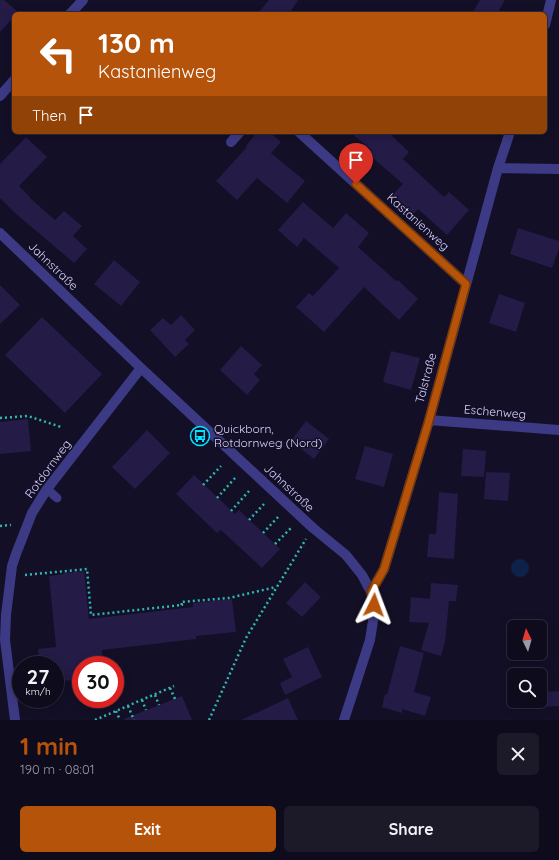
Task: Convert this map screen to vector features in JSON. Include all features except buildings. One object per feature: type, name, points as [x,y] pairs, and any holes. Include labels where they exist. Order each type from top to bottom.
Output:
[{"type":"street","points":[[72,12],[82,0]]},
{"type":"street","points":[[547,17],[551,0]]},
{"type":"street","points":[[0,96],[12,82]]},
{"type":"street","points":[[231,142],[238,134]]},
{"type":"street","name":"Kastanienweg","points":[[301,134],[466,284]]},
{"type":"street","name":"Talstraße","points":[[371,592],[384,569],[429,420],[498,168],[509,134]]},
{"type":"street","points":[[498,168],[559,169]]},
{"type":"street","name":"Jahnstraße","points":[[0,233],[141,368],[313,528],[346,555],[362,575],[371,592],[374,605],[373,621],[370,640],[344,720]]},
{"type":"street","name":"Rotdornweg","points":[[15,720],[5,640],[6,615],[12,566],[16,554],[32,513],[47,489],[141,368]]},
{"type":"street","name":"Eschenweg","points":[[429,420],[559,430]]},
{"type":"lane","points":[[47,489],[57,498]]},
{"type":"path","points":[[0,418],[28,416],[61,427]]},
{"type":"path","points":[[203,484],[221,466]]},
{"type":"path","points":[[217,498],[235,478]]},
{"type":"path","points":[[231,511],[249,491]]},
{"type":"path","points":[[249,520],[264,504]]},
{"type":"path","points":[[263,533],[278,517]]},
{"type":"path","points":[[0,526],[11,524]]},
{"type":"path","points":[[275,544],[290,528]]},
{"type":"path","points":[[209,720],[246,638],[313,528]]},
{"type":"path","points":[[25,575],[87,569],[91,615],[182,605],[181,602],[229,598],[276,587]]},
{"type":"path","points":[[94,720],[104,718],[116,711],[174,686]]},
{"type":"path","points":[[170,688],[175,699]]},
{"type":"path","points":[[155,695],[159,705]]},
{"type":"path","points":[[142,700],[146,710]]},
{"type":"path","points":[[128,706],[134,720]]},
{"type":"path","points":[[116,711],[120,720]]},
{"type":"water","points":[[516,559],[524,559],[529,564],[527,575],[524,577],[516,577],[511,572],[511,564]]},
{"type":"place","name":"Quickborn, Rotdornweg (Nord)","points":[[200,436]]},
{"type":"route","points":[[356,184],[466,284],[428,424],[384,569],[371,592],[374,605]]}]
